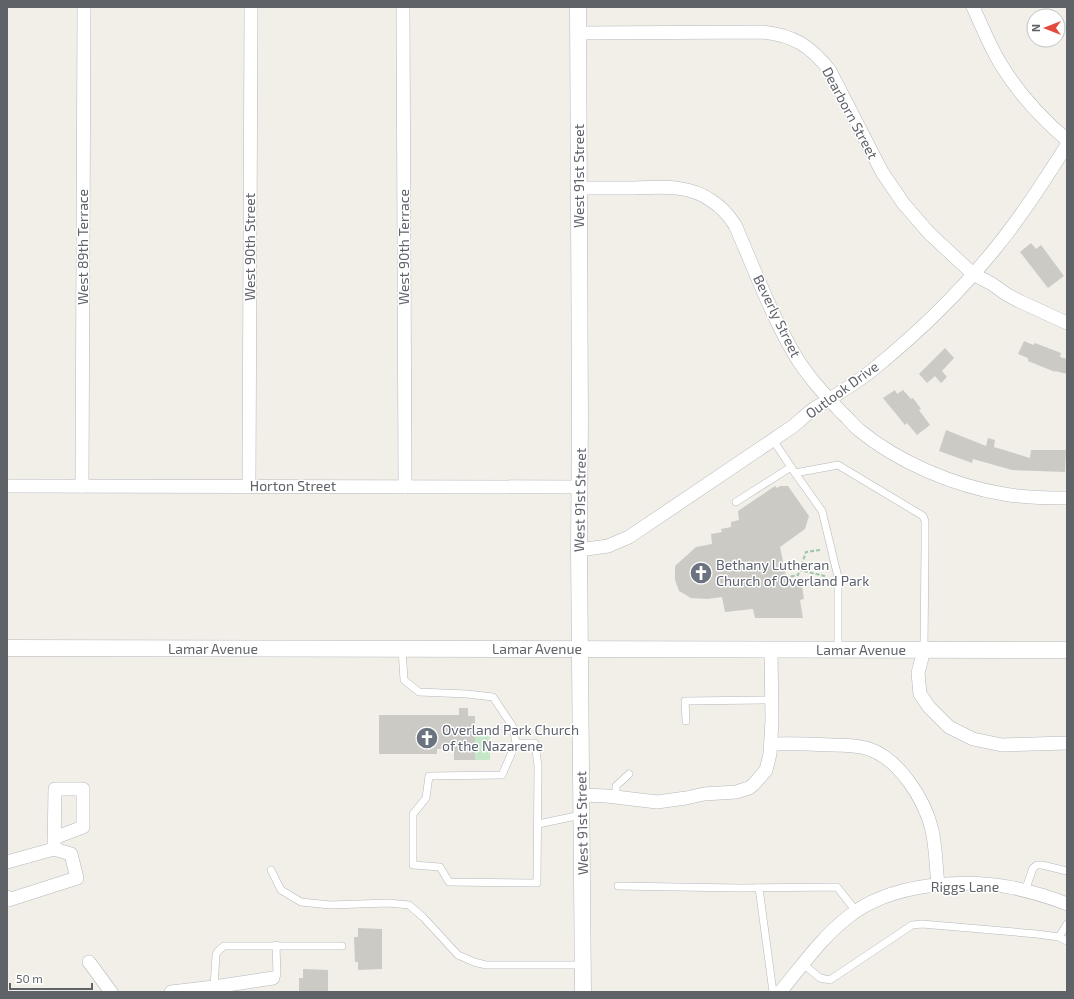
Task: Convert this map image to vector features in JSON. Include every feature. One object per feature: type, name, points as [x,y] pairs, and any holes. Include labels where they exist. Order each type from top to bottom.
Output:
[{"type":"street","name":"West 89th Terrace","points":[[82,486],[84,7]]},
{"type":"street","name":"West 90th Street","points":[[250,486],[251,7]]},
{"type":"street","name":"West 90th Terrace","points":[[403,7],[405,487]]},
{"type":"street","name":"West 91st Street","points":[[578,7],[579,550],[583,992]]},
{"type":"street","points":[[973,7],[997,57],[1016,87],[1038,114],[1067,140]]},
{"type":"street","name":"Dearborn Street","points":[[578,33],[762,32],[777,34],[798,41],[807,46],[820,58],[830,71],[882,172],[903,203],[929,233],[973,274],[1019,301],[1067,323]]},
{"type":"street","name":"Outlook Drive","points":[[579,550],[608,546],[629,538],[774,440],[814,409],[852,386],[920,330],[973,274],[994,249],[1026,207],[1067,145]]},
{"type":"street","name":"Beverly Street","points":[[579,188],[682,188],[696,192],[712,200],[736,225],[782,331],[796,356],[813,382],[858,429],[908,461],[940,476],[976,488],[1004,494],[1036,498],[1067,498]]},
{"type":"street","name":"Horton Street","points":[[7,486],[580,487]]},
{"type":"street","name":"Lamar Avenue","points":[[7,648],[1067,650]]},
{"type":"street","points":[[581,795],[658,802],[704,794],[736,792],[749,788],[766,770],[769,762],[772,700],[771,650]]},
{"type":"street","points":[[924,650],[918,673],[920,694],[929,707],[949,727],[974,739],[1002,745],[1067,744]]},
{"type":"street","points":[[771,744],[795,743],[861,747],[878,752],[891,761],[908,780],[919,797],[929,821],[934,839],[938,885]]},
{"type":"street","points":[[7,862],[54,843],[71,854],[78,878],[8,900],[7,897]]},
{"type":"street","name":"Riggs Lane","points":[[780,992],[828,935],[849,916],[870,903],[892,894],[915,888],[938,885],[982,884],[1014,888],[1066,901]]},
{"type":"street","points":[[89,962],[111,992]]},
{"type":"street","points":[[171,992],[272,978]]},
{"type":"lane","points":[[774,440],[822,511],[838,577],[838,650]]},
{"type":"lane","points":[[736,502],[793,470],[838,465],[922,516],[925,521],[926,548],[924,650]]},
{"type":"lane","points":[[402,649],[404,680],[419,692],[467,694],[492,697],[513,727],[516,743],[502,775],[429,776],[426,798],[414,814],[413,864],[440,867],[448,882],[537,883],[538,766],[536,743],[516,743]]},
{"type":"lane","points":[[686,721],[686,701],[772,700]]},
{"type":"lane","points":[[616,797],[616,786],[630,774]]},
{"type":"lane","points":[[538,824],[582,815]]},
{"type":"lane","points":[[1025,891],[1034,868],[1037,865],[1042,864],[1067,871]]},
{"type":"lane","points":[[271,870],[281,890],[301,902],[330,905],[389,903],[409,905],[423,917],[458,955],[474,962],[486,965],[583,965]]},
{"type":"lane","points":[[618,886],[759,888],[837,887],[856,912]]},
{"type":"lane","points":[[759,888],[773,992]]},
{"type":"lane","points":[[803,964],[820,978],[830,980],[912,925],[922,924],[1036,934],[1067,941]]},
{"type":"lane","points":[[1058,938],[1067,924]]},
{"type":"lane","points":[[272,978],[277,975],[276,945]]},
{"type":"lane","points":[[214,987],[216,955],[224,946],[342,946]]},
{"type":"path","points":[[820,550],[806,552],[799,571],[798,575],[778,579],[776,569],[786,568],[799,571],[825,576]]},
{"type":"green space","points":[[475,727],[479,727],[490,737],[490,760],[475,760]]},
{"type":"building","points":[[1031,243],[1036,249],[1041,245],[1064,276],[1048,288],[1020,252]]},
{"type":"building","points":[[1024,341],[1033,345],[1035,343],[1061,353],[1060,357],[1067,359],[1067,374],[1055,372],[1028,361],[1028,358],[1018,354]]},
{"type":"building","points":[[945,348],[954,358],[942,371],[947,377],[941,383],[935,376],[927,383],[919,374]]},
{"type":"building","points":[[895,390],[897,394],[903,390],[911,399],[913,398],[921,409],[919,410],[930,425],[917,435],[907,423],[905,425],[883,398]]},
{"type":"building","points":[[946,430],[986,446],[988,438],[995,440],[994,447],[1030,458],[1031,450],[1066,450],[1065,472],[1012,470],[973,459],[972,463],[939,451]]},
{"type":"building","points":[[775,486],[777,488],[780,486],[788,486],[809,516],[805,529],[780,547],[787,581],[801,579],[804,599],[800,600],[803,618],[755,618],[753,609],[725,612],[722,597],[707,599],[691,598],[679,591],[675,580],[675,566],[696,547],[712,544],[711,534],[722,532],[721,529],[731,527],[731,522],[739,520],[738,511]]},
{"type":"building","name":"Overland Park Church of the Nazarene","points":[[459,708],[468,708],[468,716],[475,716],[475,760],[454,760],[454,749],[437,749],[437,754],[379,754],[379,715],[459,715]]},
{"type":"building","points":[[358,928],[382,929],[382,969],[358,970],[358,962],[355,962],[354,937],[358,937]]},
{"type":"building","points":[[303,969],[328,970],[328,992],[299,992],[299,978],[303,978]]},
{"type":"place","name":"Bethany Lutheran Church of Overland Park","points":[[701,573]]},
{"type":"place","name":"Overland Park Church of the Nazarene","points":[[427,738]]}]
